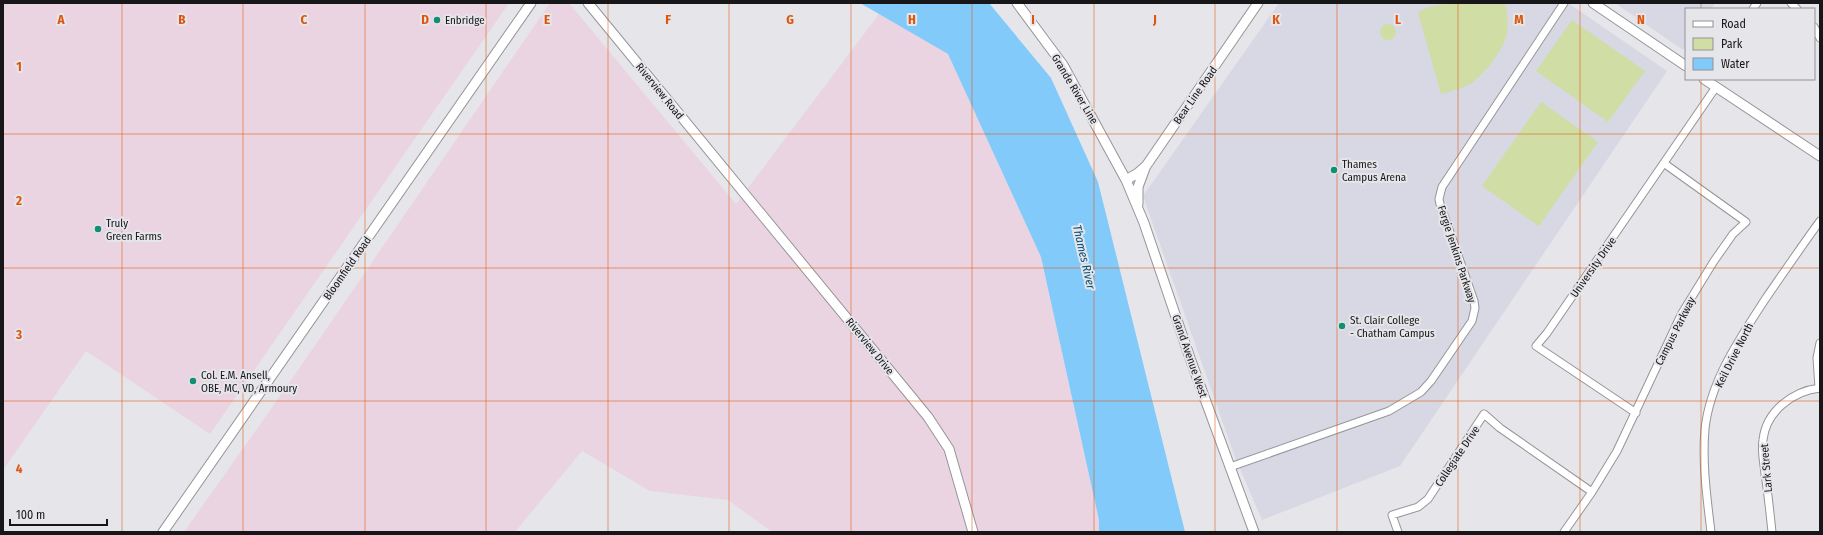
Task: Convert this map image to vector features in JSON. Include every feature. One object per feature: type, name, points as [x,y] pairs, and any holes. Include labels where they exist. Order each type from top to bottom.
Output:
[{"type":"main road","name":"Bloomfield Road","points":[[163,532],[531,3]]},
{"type":"main road","name":"Riverview Road","points":[[588,3],[733,179]]},
{"type":"main road","name":"Grande River Line","points":[[1017,3],[1063,65],[1126,180]]},
{"type":"main road","name":"Bear Line Road","points":[[1126,180],[1146,166],[1218,64],[1258,3]]},
{"type":"main road","points":[[1594,3],[1685,65]]},
{"type":"main road","points":[[1706,80],[1820,156]]},
{"type":"main road","points":[[1141,215],[1137,194],[1140,178],[1146,166]]},
{"type":"main road","name":"Riverview Drive","points":[[733,179],[939,432],[949,450],[956,469],[973,532]]},
{"type":"main road","name":"Grand Avenue West","points":[[1126,180],[1141,215],[1254,532]]},
{"type":"street","name":"Fergie Jenkins Parkway","points":[[1230,466],[1391,410],[1421,392],[1432,381],[1472,320],[1475,308],[1474,301],[1440,204],[1439,199],[1442,187],[1564,3]]},
{"type":"street","name":"University Drive","points":[[1636,412],[1536,346],[1547,333],[1665,164],[1716,87]]},
{"type":"street","name":"Campus Parkway","points":[[1564,532],[1592,492],[1617,451],[1682,313],[1729,239],[1746,222],[1665,164]]},
{"type":"street","name":"Keil Drive North","points":[[1711,532],[1704,468],[1706,428],[1718,380],[1750,323],[1796,253],[1820,221]]},
{"type":"street","points":[[1820,343],[1817,358],[1820,388]]},
{"type":"street","name":"Lark Street","points":[[1772,532],[1762,450],[1764,431],[1774,414],[1790,398],[1806,390],[1820,388]]},
{"type":"street","name":"Collegiate Drive","points":[[1398,532],[1392,515],[1418,507],[1428,499],[1484,414],[1500,428],[1592,492]]},
{"type":"shaded area","points":[[3,3],[509,3],[210,434],[86,351],[3,470]]},
{"type":"shaded area","points":[[550,3],[569,3],[736,204],[879,14],[948,54],[1041,257],[1099,520],[1099,532],[772,532],[728,500],[650,491],[582,451],[515,532],[184,532],[285,389]]},
{"type":"shaded area","name":"St. Clair College - Chatham Campus","points":[[1279,3],[1568,3],[1667,71],[1400,466],[1262,520],[1235,457],[1143,196]]},
{"type":"shaded area","points":[[1615,3],[1715,3],[1712,8],[1685,8],[1685,47],[1683,50]]},
{"type":"green space","points":[[1472,3],[1505,3],[1508,29],[1504,43],[1496,57],[1475,80],[1463,87],[1441,94],[1418,13],[1429,7]]},
{"type":"green space","points":[[1572,20],[1645,71],[1608,122],[1536,71]]},
{"type":"green space","points":[[1385,24],[1391,24],[1396,29],[1394,38],[1391,40],[1385,40],[1380,35],[1380,29]]},
{"type":"green space","points":[[1541,102],[1598,142],[1539,226],[1482,186]]},
{"type":"water","name":"Thames River","points":[[860,3],[989,3],[1051,78],[1098,182],[1185,532],[1099,532],[1099,520],[1041,257],[948,54]]},
{"type":"place","name":"Enbridge","points":[[437,20]]},
{"type":"place","name":"Thames Campus Arena","points":[[1334,170]]},
{"type":"place","name":"Truly Green Farms","points":[[98,229]]},
{"type":"place","name":"St. Clair College - Chatham Campus","points":[[1342,326]]},
{"type":"place","name":"Col. E.M. Ansell, OBE, MC, VD, Armoury","points":[[193,381]]}]
